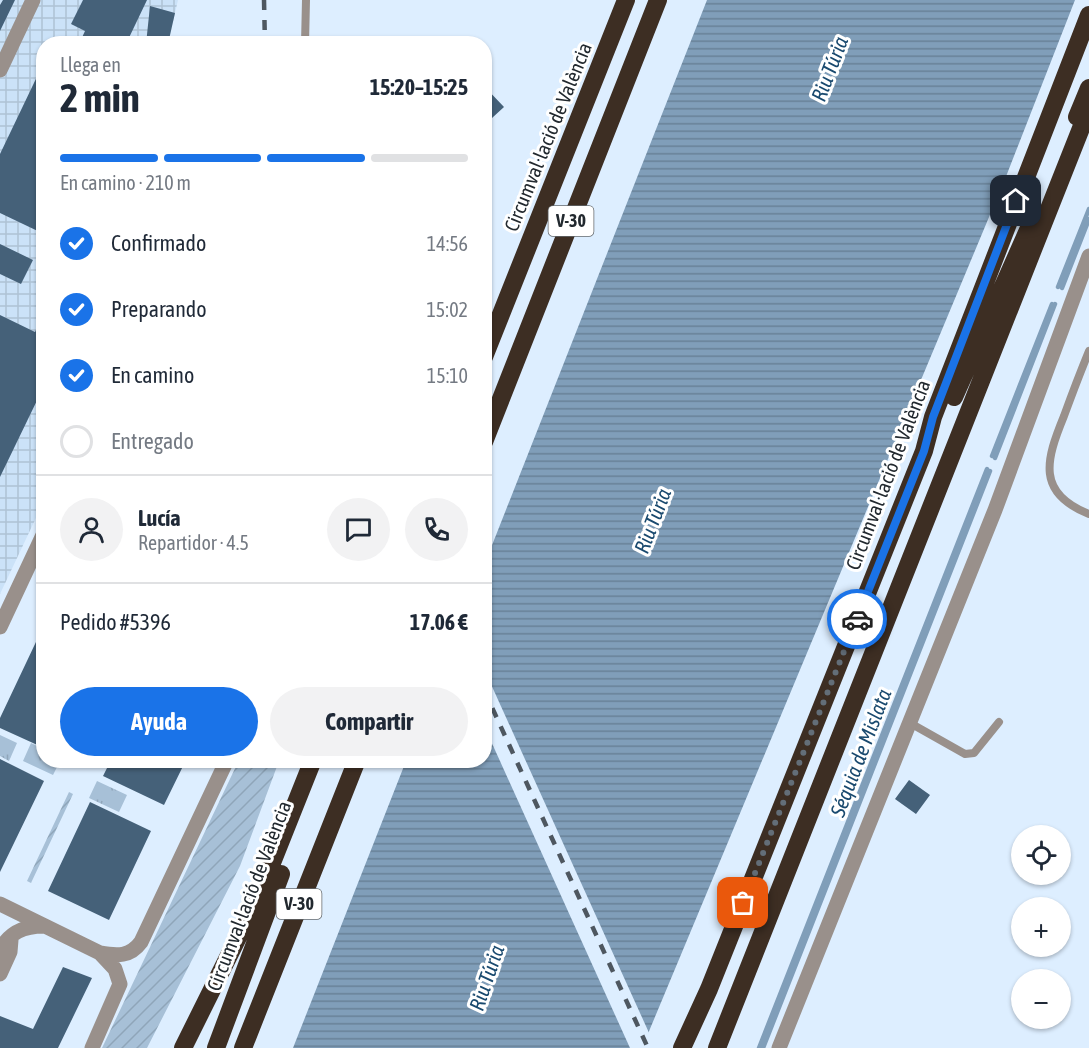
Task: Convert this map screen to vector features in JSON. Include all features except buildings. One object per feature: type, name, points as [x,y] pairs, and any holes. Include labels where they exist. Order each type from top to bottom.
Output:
[{"type":"highway","name":"Circumval·lació de València","points":[[492,337],[626,0]]},
{"type":"highway","name":"V-30","points":[[492,422],[658,0]]},
{"type":"highway","name":"Circumval·lació de València","points":[[682,1048],[709,989],[924,451],[938,406],[1089,15]]},
{"type":"highway","points":[[924,451],[944,420],[990,310],[1052,180],[1089,88]]},
{"type":"highway","points":[[717,1048],[1089,108]]},
{"type":"highway","points":[[183,1048],[260,893],[310,768]]},
{"type":"highway","name":"Circumval·lació de València","points":[[216,1048],[322,768]]},
{"type":"highway","name":"V-30","points":[[243,1048],[354,768]]},
{"type":"street","points":[[0,70],[33,0]]},
{"type":"street","points":[[779,1048],[995,510],[1089,256]]},
{"type":"street","points":[[0,627],[36,550]]},
{"type":"street","points":[[0,606],[15,594]]},
{"type":"street","points":[[0,904],[100,953],[117,956],[128,953],[141,942],[223,768]]},
{"type":"street","points":[[0,951],[10,935],[18,930],[44,926]]},
{"type":"street","points":[[0,974],[10,952],[12,938],[18,930]]},
{"type":"street","points":[[92,1048],[120,984],[115,969],[100,953]]},
{"type":"lane","points":[[305,36],[306,0]]},
{"type":"lane","points":[[1089,351],[1048,459],[1048,472],[1059,498],[1070,506],[1089,514]]},
{"type":"lane","points":[[910,723],[965,754],[974,753],[999,722]]},
{"type":"shaded area","points":[[0,0],[178,0],[170,36],[36,36],[36,518],[0,594]]},
{"type":"green space","points":[[0,735],[17,743],[9,761],[0,756]]},
{"type":"green space","points":[[31,743],[36,746],[36,767],[23,761]]},
{"type":"green space","points":[[38,768],[56,768],[53,775]]},
{"type":"green space","points":[[235,768],[276,768],[240,866],[147,1048],[102,1048]]},
{"type":"green space","points":[[97,781],[127,795],[119,812],[89,798]]},
{"type":"green space","points":[[69,792],[73,794],[31,883],[27,881]]},
{"type":"water","name":"Riu Túria","points":[[707,0],[1075,0],[1007,174],[642,1048],[293,1048],[403,768],[492,768],[492,545]]},
{"type":"pier","points":[[492,686],[650,1035],[645,1048],[630,1048],[492,743]]},
{"type":"waterway","name":"Séquia de Mislata","points":[[1058,287],[1089,209]]},
{"type":"waterway","name":"Séquia de Mislata","points":[[1062,288],[1089,219]]},
{"type":"waterway","name":"Séquia de Mislata","points":[[992,456],[1052,304]]},
{"type":"waterway","name":"Séquia de Mislata","points":[[995,458],[1055,304]]},
{"type":"waterway","name":"Séquia de Mislata","points":[[759,1048],[987,469]]},
{"type":"waterway","name":"Séquia de Mislata","points":[[763,1048],[990,471]]},
{"type":"railway","points":[[264,0],[265,36]]},
{"type":"railway","points":[[492,707],[648,1048]]},
{"type":"way so far","points":[[743,903],[857,619]]},
{"type":"route","points":[[857,619],[924,451],[933,417],[1016,201]]}]
